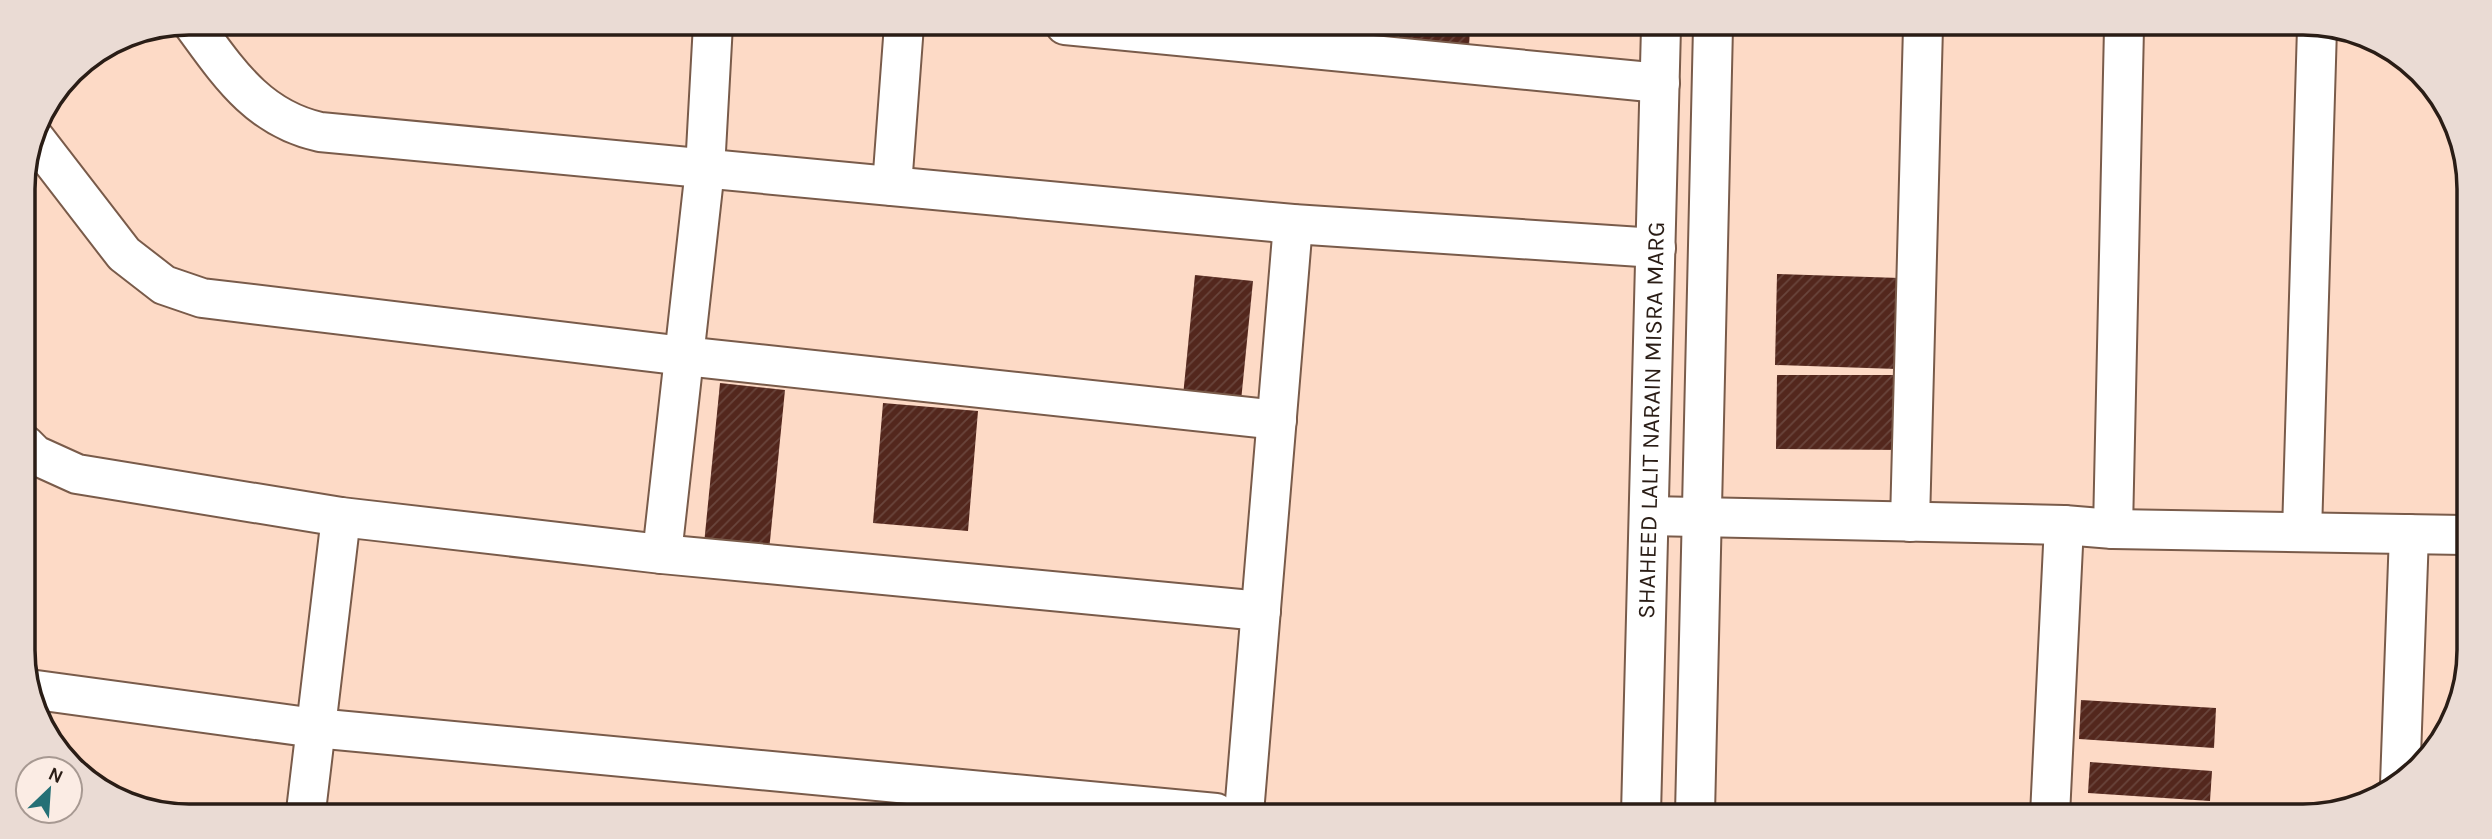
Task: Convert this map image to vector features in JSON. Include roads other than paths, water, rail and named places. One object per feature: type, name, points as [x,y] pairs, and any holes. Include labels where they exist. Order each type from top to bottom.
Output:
[{"type":"street","points":[[201,35],[239,86],[265,107],[299,128],[320,132],[1293,224],[1656,248]]},
{"type":"street","points":[[662,554],[705,169],[712,35]]},
{"type":"street","points":[[892,186],[903,35]]},
{"type":"street","points":[[1168,35],[1660,83]]},
{"type":"street","name":"SHAHEED LALIT NARAIN MISRA MARG","points":[[1641,804],[1661,35]]},
{"type":"street","name":"SHAHEED LALIT NARAIN MISRA MARG","points":[[1695,804],[1713,35]]},
{"type":"street","points":[[1910,522],[1923,35]]},
{"type":"street","points":[[2113,529],[2124,35]]},
{"type":"street","points":[[2302,532],[2317,36]]},
{"type":"street","points":[[41,146],[124,254],[164,285],[202,298],[684,356],[1277,420]]},
{"type":"street","points":[[1245,804],[1293,224]]},
{"type":"street","points":[[35,455],[78,474],[341,517],[662,554],[1261,611]]},
{"type":"street","points":[[1649,516],[2457,536]]},
{"type":"street","points":[[307,804],[341,517]]},
{"type":"street","points":[[2051,804],[2064,526]]},
{"type":"street","points":[[2401,769],[2409,534]]},
{"type":"street","points":[[41,691],[315,729],[1119,804]]}]
